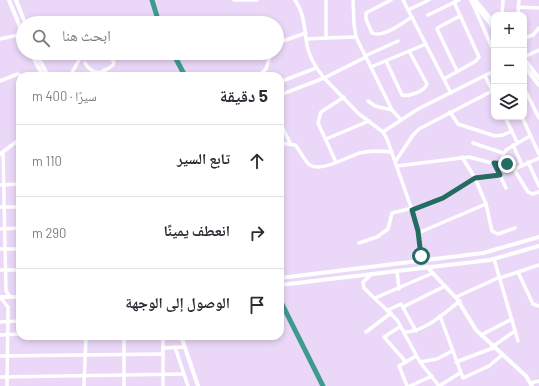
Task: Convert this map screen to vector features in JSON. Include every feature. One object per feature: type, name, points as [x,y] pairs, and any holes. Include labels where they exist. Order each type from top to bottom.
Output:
[{"type":"street","points":[[9,0],[16,17]]},
{"type":"street","points":[[16,0],[22,16]]},
{"type":"street","points":[[234,0],[257,0]]},
{"type":"street","points":[[295,0],[302,12],[306,39],[316,68],[359,114],[383,132],[392,152],[412,209],[418,232],[422,261]]},
{"type":"street","points":[[326,0],[326,38]]},
{"type":"street","points":[[354,0],[354,24],[356,37],[392,110],[401,120]]},
{"type":"street","points":[[391,0],[366,13],[366,19],[372,33],[377,35],[384,33],[412,17]]},
{"type":"street","points":[[403,0],[451,93]]},
{"type":"street","points":[[408,10],[429,0]]},
{"type":"street","points":[[428,15],[452,2],[459,0]]},
{"type":"street","points":[[471,0],[491,24]]},
{"type":"street","points":[[471,0],[492,48]]},
{"type":"street","points":[[475,0],[491,19]]},
{"type":"street","points":[[502,12],[503,0]]},
{"type":"street","points":[[518,0],[518,12]]},
{"type":"street","points":[[444,79],[476,61],[479,57],[452,2]]},
{"type":"street","points":[[518,7],[539,8]]},
{"type":"street","points":[[457,71],[437,29],[460,16]]},
{"type":"street","points":[[527,37],[533,35],[539,28]]},
{"type":"street","points":[[284,41],[306,33]]},
{"type":"street","points":[[0,40],[16,36]]},
{"type":"street","points":[[306,39],[356,37]]},
{"type":"street","points":[[284,94],[324,78],[365,56],[398,41]]},
{"type":"street","points":[[371,67],[426,44]]},
{"type":"street","points":[[527,56],[539,50]]},
{"type":"street","points":[[386,61],[402,95],[407,96],[424,88],[427,84],[409,51]]},
{"type":"street","points":[[34,60],[40,72]]},
{"type":"street","points":[[40,60],[46,72]]},
{"type":"street","points":[[72,72],[79,60]]},
{"type":"street","points":[[97,72],[104,70],[114,63],[112,60]]},
{"type":"street","points":[[263,72],[266,69],[269,60]]},
{"type":"street","points":[[527,62],[539,78]]},
{"type":"street","points":[[85,63],[89,70],[92,72]]},
{"type":"street","points":[[285,80],[316,68]]},
{"type":"street","points":[[527,70],[539,85]]},
{"type":"street","points":[[383,132],[401,120],[491,73]]},
{"type":"street","points":[[0,80],[16,75]]},
{"type":"street","points":[[485,76],[491,89]]},
{"type":"street","points":[[396,164],[413,135],[419,129],[450,112],[491,94]]},
{"type":"street","points":[[527,94],[539,118]]},
{"type":"street","points":[[336,162],[318,123],[321,112],[344,97]]},
{"type":"street","points":[[368,101],[375,106],[392,110]]},
{"type":"street","points":[[450,112],[458,124],[495,136],[512,132]]},
{"type":"street","points":[[506,120],[517,142]]},
{"type":"street","points":[[523,120],[539,154]]},
{"type":"street","points":[[326,140],[369,121]]},
{"type":"street","points":[[284,130],[290,143]]},
{"type":"street","points":[[496,163],[503,153],[517,142],[530,136]]},
{"type":"street","points":[[10,297],[6,291],[5,249],[2,229],[1,153],[16,142]]},
{"type":"street","points":[[284,142],[295,145],[310,165],[322,168],[369,151],[392,152]]},
{"type":"street","points":[[473,143],[503,153]]},
{"type":"street","points":[[513,146],[522,165]]},
{"type":"street","points":[[462,157],[475,178],[486,204],[491,228],[494,234],[515,228]]},
{"type":"street","points":[[396,164],[468,157],[512,166],[515,168],[528,192],[532,194],[539,192]]},
{"type":"street","points":[[515,168],[539,158]]},
{"type":"street","points":[[528,162],[539,186]]},
{"type":"street","points":[[496,163],[506,188]]},
{"type":"street","points":[[359,243],[377,237],[388,229],[392,213],[412,209],[443,198],[475,178],[500,175]]},
{"type":"street","points":[[2,185],[16,184]]},
{"type":"street","points":[[418,232],[486,204]]},
{"type":"street","points":[[2,207],[16,207]]},
{"type":"street","points":[[2,229],[16,228]]},
{"type":"street","points":[[284,277],[483,253],[539,237]]},
{"type":"street","points":[[284,284],[494,259],[539,246]]},
{"type":"street","points":[[0,249],[16,249]]},
{"type":"street","points":[[494,259],[518,341]]},
{"type":"street","points":[[456,297],[500,277],[539,265]]},
{"type":"street","points":[[427,267],[460,302],[481,335],[526,376],[531,384],[539,381]]},
{"type":"street","points":[[0,270],[16,270]]},
{"type":"street","points":[[397,271],[400,289]]},
{"type":"street","points":[[518,272],[533,304],[539,306]]},
{"type":"street","points":[[375,298],[400,289],[433,273]]},
{"type":"street","points":[[372,274],[363,282],[363,285],[389,311],[401,326],[416,356],[439,386],[460,373]]},
{"type":"street","points":[[403,307],[445,286]]},
{"type":"street","points":[[0,297],[16,297]]},
{"type":"street","points":[[0,297],[8,307],[7,386]]},
{"type":"street","points":[[410,342],[415,332],[460,302]]},
{"type":"street","points":[[366,332],[389,311],[401,304],[415,332]]},
{"type":"street","points":[[440,316],[463,378],[466,378],[489,366],[502,355]]},
{"type":"street","points":[[481,335],[512,319]]},
{"type":"street","points":[[0,322],[16,322]]},
{"type":"street","points":[[401,326],[384,337],[406,362]]},
{"type":"street","points":[[456,362],[493,347],[515,331]]},
{"type":"street","points":[[405,332],[415,332]]},
{"type":"street","points":[[0,335],[16,334]]},
{"type":"street","points":[[84,386],[86,340]]},
{"type":"street","points":[[124,340],[124,386]]},
{"type":"street","points":[[163,340],[163,386]]},
{"type":"street","points":[[182,340],[198,386]]},
{"type":"street","points":[[163,348],[175,347],[185,349]]},
{"type":"street","points":[[175,347],[188,386]]},
{"type":"street","points":[[420,362],[437,359],[452,351]]},
{"type":"street","points":[[0,356],[163,354]]},
{"type":"street","points":[[407,386],[399,368],[400,365],[416,356]]},
{"type":"street","points":[[0,377],[184,374]]},
{"type":"street","points":[[410,386],[432,376]]},
{"type":"waterway","points":[[152,0],[157,16]]},
{"type":"waterway","points":[[177,60],[183,72]]},
{"type":"waterway","points":[[284,308],[323,386]]},
{"type":"route","points":[[421,256],[418,231],[412,210],[443,198],[475,178],[500,175],[494,163],[507,164]]}]
